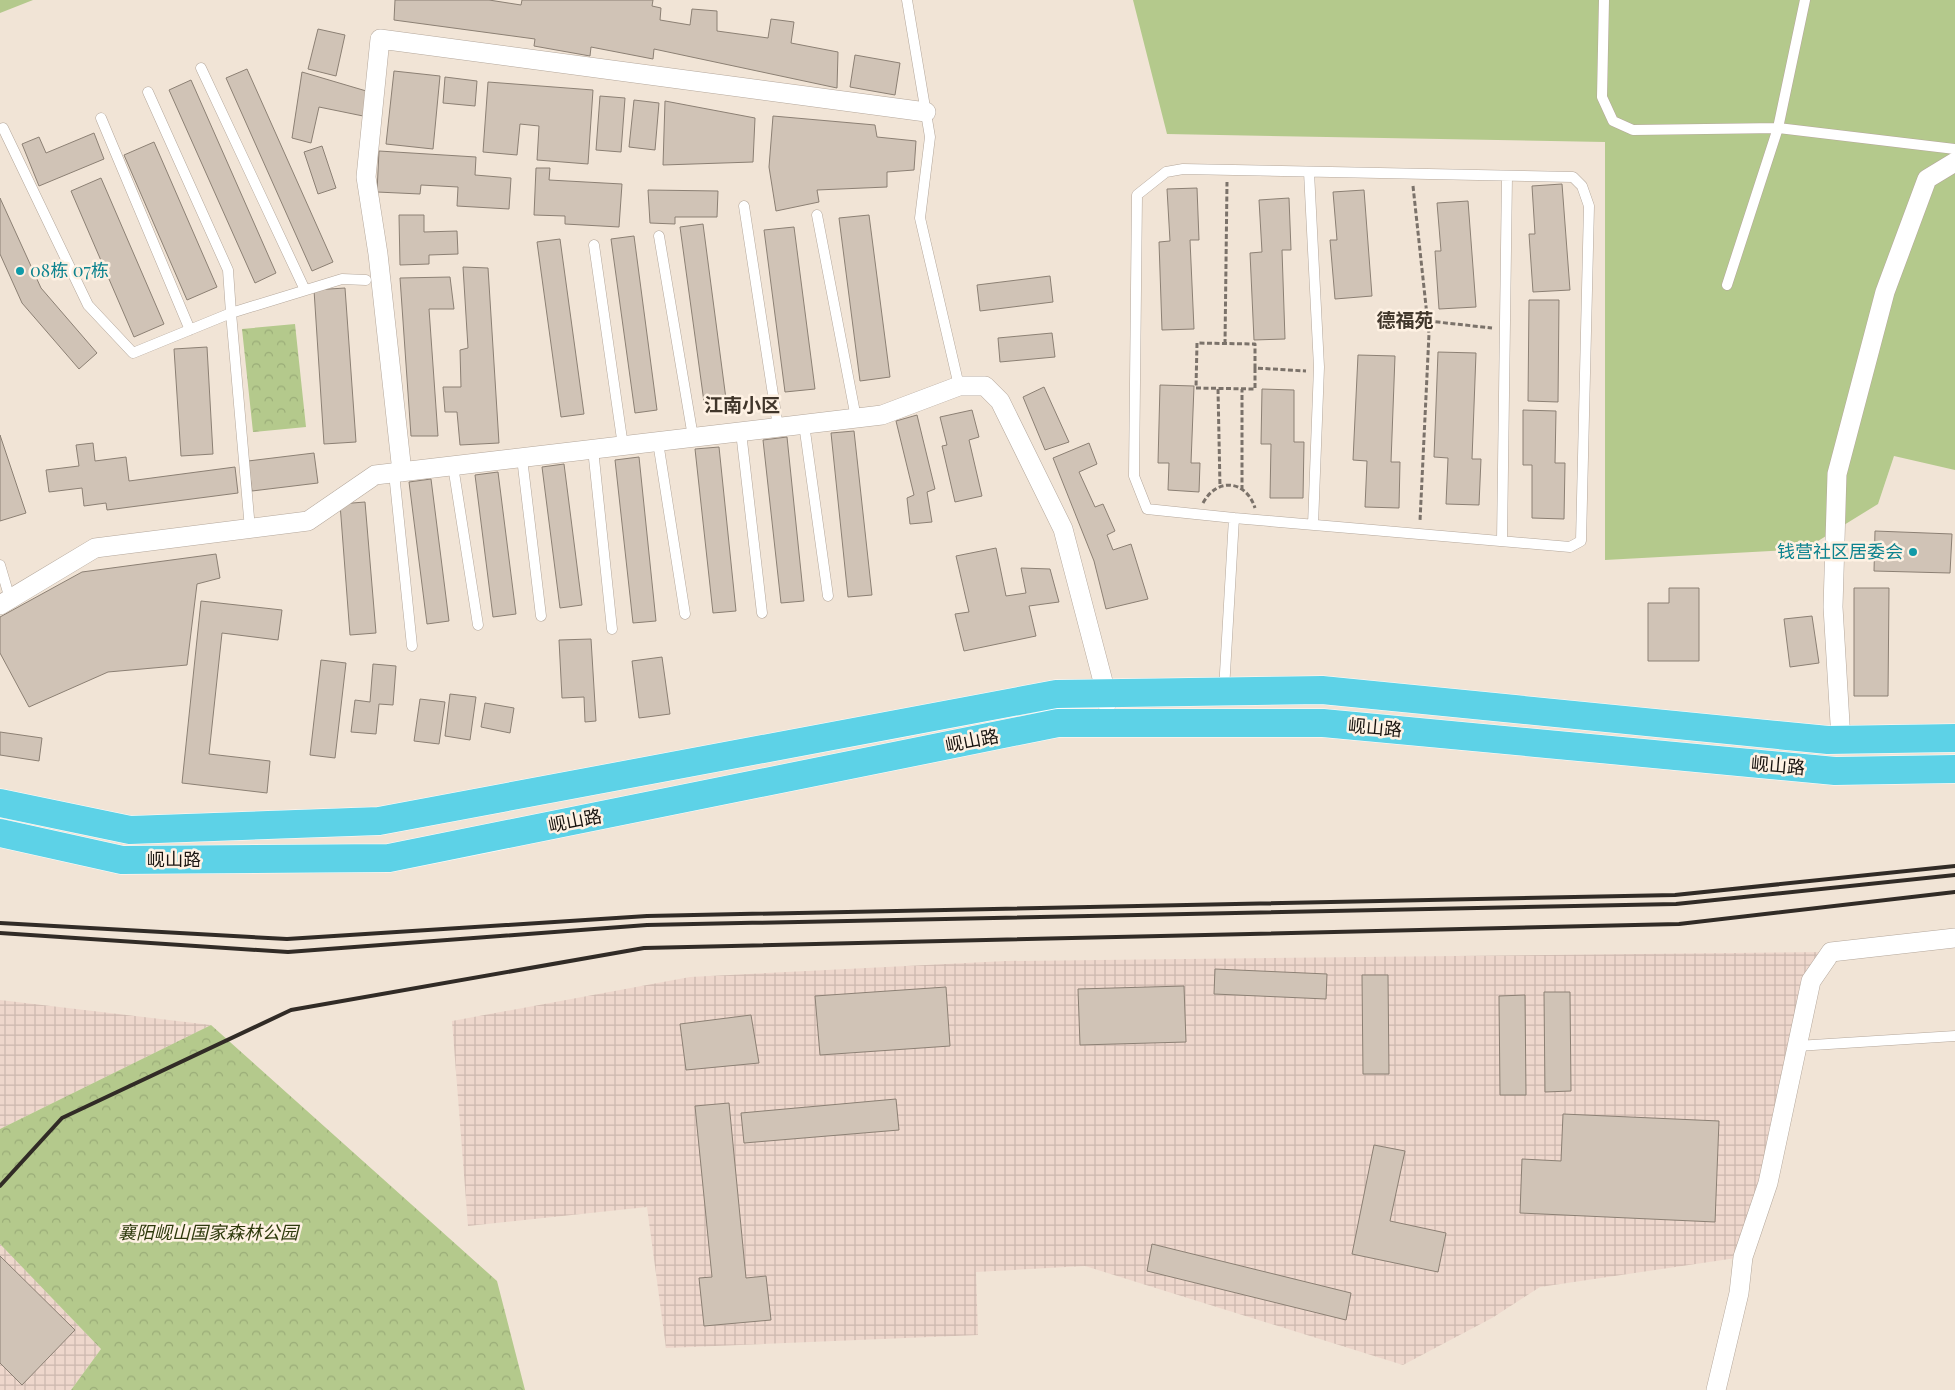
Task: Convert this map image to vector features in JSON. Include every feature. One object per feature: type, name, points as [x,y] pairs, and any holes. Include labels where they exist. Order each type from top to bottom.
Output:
[{"type":"highway","name":"岘山路","points":[[0,803],[130,830],[379,821],[1056,694],[1322,690],[1828,740],[1955,738]]},
{"type":"highway","name":"岘山路","points":[[0,833],[122,860],[389,858],[1058,723],[1323,723],[1834,771],[1955,769]]},
{"type":"street","points":[[398,472],[378,254],[366,177],[380,40],[926,112]]},
{"type":"street","points":[[1842,740],[1833,607],[1837,474],[1885,292],[1927,179],[1955,162]]},
{"type":"street","points":[[5,602],[95,548],[308,521],[375,475],[882,415],[960,386],[985,386],[1000,401],[1063,528],[1106,693],[1108,723]]},
{"type":"street","points":[[1716,1390],[1739,1293],[1743,1257],[1768,1183],[1811,981],[1832,952],[1955,938]]},
{"type":"lane","points":[[907,0],[930,137],[920,218],[960,386]]},
{"type":"lane","points":[[1604,0],[1602,97],[1613,121],[1633,130],[1778,128],[1955,149]]},
{"type":"lane","points":[[1727,285],[1778,128],[1805,0]]},
{"type":"lane","points":[[201,68],[305,290]]},
{"type":"lane","points":[[148,92],[228,270],[250,529]]},
{"type":"lane","points":[[101,118],[190,330]]},
{"type":"lane","points":[[3,128],[88,305],[133,353],[231,313],[342,279],[366,280]]},
{"type":"lane","points":[[1183,169],[1227,170],[1573,177],[1582,186],[1589,206],[1581,541],[1570,547],[1147,509],[1134,476],[1137,196],[1166,172],[1183,169]]},
{"type":"lane","points":[[1309,172],[1319,372],[1313,525]]},
{"type":"lane","points":[[1502,541],[1507,176]]},
{"type":"lane","points":[[744,206],[778,428]]},
{"type":"lane","points":[[817,215],[856,418]]},
{"type":"lane","points":[[659,236],[693,437]]},
{"type":"lane","points":[[594,245],[623,446]]},
{"type":"lane","points":[[804,424],[828,596]]},
{"type":"lane","points":[[741,432],[762,613]]},
{"type":"lane","points":[[658,442],[685,614]]},
{"type":"lane","points":[[593,449],[612,630]]},
{"type":"lane","points":[[522,458],[541,616]]},
{"type":"lane","points":[[453,466],[478,625]]},
{"type":"lane","points":[[398,472],[412,646]]},
{"type":"lane","points":[[1224,691],[1234,518]]},
{"type":"lane","points":[[0,565],[5,602]]},
{"type":"lane","points":[[1797,1046],[1955,1036]]},
{"type":"path","points":[[1225,344],[1227,170]]},
{"type":"path","points":[[1412,174],[1429,334],[1420,534]]},
{"type":"path","points":[[1428,322],[1505,330]]},
{"type":"path","points":[[1197,344],[1255,344],[1255,368],[1255,389],[1196,388],[1197,344]]},
{"type":"path","points":[[1255,368],[1319,372]]},
{"type":"path","points":[[1218,389],[1220,488]]},
{"type":"path","points":[[1242,389],[1242,490]]},
{"type":"path","points":[[1197,514],[1209,492],[1225,485],[1237,485],[1252,497],[1259,520]]},
{"type":"shaded area","points":[[1831,952],[1811,981],[1743,1257],[1540,1287],[1492,1318],[1403,1365],[1085,1266],[976,1272],[978,1335],[666,1348],[647,1207],[468,1226],[452,1021],[690,977],[1006,961]]},
{"type":"shaded area","points":[[0,1000],[211,1025],[0,1129]]},
{"type":"shaded area","points":[[0,1244],[101,1349],[71,1390],[0,1390]]},
{"type":"green space","points":[[0,0],[33,0],[0,13]]},
{"type":"green space","points":[[1133,0],[1955,0],[1955,470],[1894,456],[1878,504],[1805,549],[1605,560],[1605,142],[1167,134]]},
{"type":"green space","points":[[295,324],[306,427],[253,432],[242,329]]},
{"type":"green space","name":"襄阳岘山国家森林公园","points":[[211,1025],[497,1281],[525,1390],[71,1390],[101,1349],[0,1244],[0,1129]]},
{"type":"building","points":[[395,0],[489,0],[521,5],[522,0],[653,0],[652,6],[661,8],[660,20],[690,25],[692,9],[717,11],[717,31],[768,38],[771,19],[794,22],[791,43],[838,52],[837,88],[654,49],[653,59],[591,47],[590,56],[534,46],[535,39],[394,20]]},
{"type":"building","points":[[318,29],[345,35],[336,76],[308,69]]},
{"type":"building","points":[[855,55],[900,63],[895,95],[850,87]]},
{"type":"building","points":[[247,69],[333,262],[312,271],[226,78]]},
{"type":"building","points":[[394,71],[440,76],[433,149],[386,144]]},
{"type":"building","points":[[302,72],[373,93],[368,117],[319,107],[311,143],[292,138]]},
{"type":"building","points":[[445,77],[477,81],[475,106],[443,103]]},
{"type":"building","points":[[191,80],[276,273],[255,283],[169,90]]},
{"type":"building","points":[[488,82],[593,90],[588,164],[537,160],[539,126],[520,124],[517,155],[483,152]]},
{"type":"building","points":[[600,96],[625,98],[621,152],[596,150]]},
{"type":"building","points":[[634,100],[659,103],[655,150],[629,147]]},
{"type":"building","points":[[665,101],[755,118],[753,162],[663,165]]},
{"type":"building","points":[[773,116],[875,125],[877,137],[916,141],[914,170],[887,172],[887,187],[817,190],[819,202],[776,211],[769,167]]},
{"type":"building","points":[[94,133],[104,159],[39,186],[22,144],[39,137],[46,153]]},
{"type":"building","points":[[154,142],[217,287],[187,300],[124,155]]},
{"type":"building","points":[[322,146],[336,188],[318,194],[304,152]]},
{"type":"building","points":[[379,151],[476,157],[475,175],[511,178],[509,209],[457,206],[458,187],[421,185],[420,194],[377,192]]},
{"type":"building","points":[[536,168],[550,168],[549,180],[622,184],[619,227],[565,224],[565,216],[534,215]]},
{"type":"building","points":[[101,178],[164,324],[134,337],[71,191]]},
{"type":"building","points":[[1562,184],[1570,290],[1533,292],[1529,234],[1535,234],[1532,186]]},
{"type":"building","points":[[1197,188],[1199,240],[1190,240],[1194,329],[1162,330],[1159,242],[1170,241],[1167,189]]},
{"type":"building","points":[[648,190],[718,191],[717,217],[675,217],[675,224],[650,223]]},
{"type":"building","points":[[1364,190],[1372,296],[1335,299],[1330,240],[1337,240],[1333,192]]},
{"type":"building","name":"08栋 07栋","points":[[0,198],[41,288],[97,353],[79,369],[22,303],[0,254]]},
{"type":"building","points":[[1289,198],[1291,250],[1282,250],[1285,339],[1254,340],[1250,253],[1262,252],[1259,200]]},
{"type":"building","points":[[1468,201],[1476,307],[1439,309],[1435,251],[1441,251],[1437,203]]},
{"type":"building","points":[[399,215],[424,215],[424,232],[457,231],[458,254],[429,255],[429,264],[400,265]]},
{"type":"building","points":[[869,215],[890,377],[860,381],[839,218]]},
{"type":"building","points":[[703,224],[726,399],[704,402],[680,227]]},
{"type":"building","points":[[794,227],[815,389],[785,392],[764,230]]},
{"type":"building","points":[[634,236],[657,410],[635,413],[611,239]]},
{"type":"building","points":[[560,239],[584,414],[561,417],[537,242]]},
{"type":"building","points":[[463,267],[488,268],[499,443],[460,445],[457,412],[445,412],[443,387],[461,387],[460,350],[468,348]]},
{"type":"building","points":[[1050,276],[1053,302],[980,311],[977,285]]},
{"type":"building","points":[[450,277],[454,309],[429,309],[438,436],[411,436],[400,278]]},
{"type":"building","points":[[345,288],[356,442],[324,444],[314,290]]},
{"type":"building","points":[[1529,300],[1559,300],[1558,402],[1528,401]]},
{"type":"building","points":[[1052,333],[1055,357],[1000,362],[998,338]]},
{"type":"building","points":[[207,347],[213,454],[181,456],[174,349]]},
{"type":"building","points":[[1438,352],[1476,353],[1472,459],[1481,459],[1479,505],[1446,504],[1448,458],[1434,457]]},
{"type":"building","points":[[1358,355],[1395,356],[1391,462],[1400,462],[1399,508],[1365,507],[1367,461],[1353,460]]},
{"type":"building","points":[[1160,385],[1194,386],[1191,463],[1200,463],[1199,492],[1168,490],[1169,463],[1158,463]]},
{"type":"building","points":[[1044,387],[1069,442],[1045,450],[1023,397]]},
{"type":"building","points":[[1262,389],[1294,390],[1294,442],[1304,442],[1303,498],[1270,498],[1271,444],[1261,444]]},
{"type":"building","points":[[972,410],[979,437],[969,440],[982,496],[955,502],[942,446],[947,445],[940,417]]},
{"type":"building","points":[[1523,410],[1556,411],[1555,463],[1565,463],[1564,519],[1532,518],[1532,465],[1523,465]]},
{"type":"building","points":[[917,415],[935,489],[927,492],[932,522],[910,524],[907,498],[914,495],[896,421]]},
{"type":"building","points":[[854,431],[872,595],[848,597],[831,433]]},
{"type":"building","points":[[0,435],[26,513],[0,521]]},
{"type":"building","points":[[787,437],[804,601],[781,603],[763,440]]},
{"type":"building","points":[[93,443],[95,461],[126,457],[129,481],[235,467],[238,493],[107,510],[106,503],[84,506],[82,488],[49,492],[46,470],[79,466],[76,445]]},
{"type":"building","points":[[1089,443],[1097,464],[1079,472],[1095,507],[1103,504],[1115,531],[1107,535],[1113,550],[1131,544],[1148,599],[1106,609],[1094,561],[1053,458]]},
{"type":"building","points":[[719,447],[736,611],[713,613],[695,449]]},
{"type":"building","points":[[314,453],[318,483],[252,491],[248,461]]},
{"type":"building","points":[[639,457],[656,621],[633,623],[615,460]]},
{"type":"building","points":[[564,464],[582,605],[560,608],[542,467]]},
{"type":"building","points":[[498,472],[516,614],[493,617],[475,475]]},
{"type":"building","points":[[431,479],[449,621],[427,624],[409,482]]},
{"type":"building","points":[[365,502],[376,633],[350,635],[340,504]]},
{"type":"building","name":"钱营社区居委会","points":[[1875,531],[1952,534],[1950,573],[1874,571]]},
{"type":"building","points":[[996,548],[1006,596],[1026,593],[1021,568],[1050,569],[1059,602],[1029,606],[1036,636],[964,651],[955,614],[969,612],[956,556]]},
{"type":"building","points":[[216,554],[220,578],[197,584],[187,665],[108,672],[29,707],[0,653],[0,617],[82,572]]},
{"type":"building","points":[[1669,588],[1699,588],[1699,661],[1648,661],[1648,603],[1669,603]]},
{"type":"building","points":[[1854,588],[1889,588],[1888,696],[1854,696]]},
{"type":"building","points":[[201,601],[282,610],[278,640],[222,633],[209,754],[270,761],[267,793],[182,783]]},
{"type":"building","points":[[1812,616],[1819,663],[1790,667],[1784,619]]},
{"type":"building","points":[[591,639],[596,721],[585,722],[584,697],[562,698],[559,640]]},
{"type":"building","points":[[662,657],[670,714],[639,718],[632,661]]},
{"type":"building","points":[[321,660],[346,663],[335,758],[310,755]]},
{"type":"building","points":[[373,664],[396,666],[393,705],[379,704],[376,734],[351,732],[355,700],[370,702]]},
{"type":"building","points":[[450,694],[476,697],[470,740],[445,736]]},
{"type":"building","points":[[420,699],[445,702],[439,744],[414,741]]},
{"type":"building","points":[[485,703],[514,708],[510,733],[481,727]]},
{"type":"building","points":[[0,732],[42,738],[39,761],[0,755]]},
{"type":"building","points":[[1215,969],[1327,974],[1326,999],[1214,994]]},
{"type":"building","points":[[1362,975],[1388,975],[1389,1074],[1363,1074]]},
{"type":"building","points":[[1184,986],[1186,1042],[1080,1045],[1078,989]]},
{"type":"building","points":[[946,987],[950,1046],[820,1055],[815,996]]},
{"type":"building","points":[[1544,992],[1570,992],[1571,1091],[1545,1092]]},
{"type":"building","points":[[1525,995],[1526,1095],[1500,1095],[1499,996]]},
{"type":"building","points":[[751,1015],[759,1063],[686,1070],[680,1024]]},
{"type":"building","points":[[896,1099],[899,1130],[744,1143],[741,1113]]},
{"type":"building","points":[[729,1103],[746,1278],[766,1276],[771,1320],[704,1326],[699,1278],[712,1277],[695,1106]]},
{"type":"building","points":[[1563,1114],[1719,1121],[1715,1222],[1520,1213],[1522,1159],[1561,1161]]},
{"type":"building","points":[[1374,1145],[1405,1151],[1390,1221],[1446,1233],[1438,1272],[1352,1254]]},
{"type":"building","points":[[1152,1244],[1351,1293],[1346,1320],[1147,1271]]},
{"type":"building","points":[[0,1256],[75,1330],[22,1385],[0,1363]]},
{"type":"railway","points":[[0,923],[287,939],[647,916],[1675,895],[1955,866]]},
{"type":"railway","points":[[0,933],[288,952],[647,925],[1676,904],[1955,875]]},
{"type":"railway","points":[[0,1186],[62,1118],[291,1010],[644,948],[1679,924],[1955,892]]},
{"type":"place","name":"08栋 07栋","points":[[20,271]]},
{"type":"place","name":"钱营社区居委会","points":[[1913,552]]},
{"type":"district","name":"德福苑","points":[[1405,320]]},
{"type":"district","name":"江南小区","points":[[742,405]]}]
